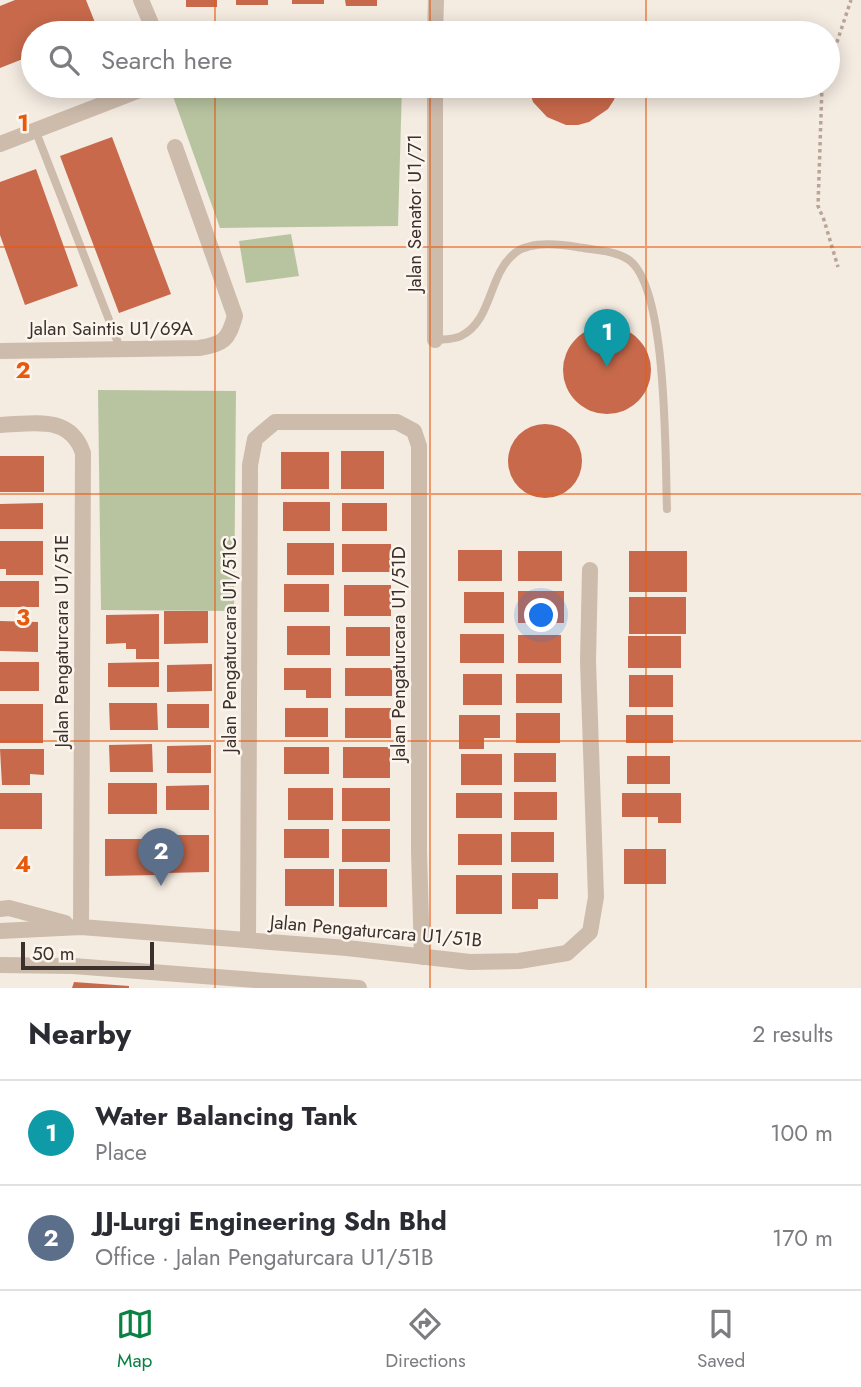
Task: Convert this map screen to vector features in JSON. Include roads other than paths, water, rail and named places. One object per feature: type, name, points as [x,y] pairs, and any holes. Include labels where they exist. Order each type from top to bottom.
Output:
[{"type":"street","points":[[141,0],[150,21]]},
{"type":"street","points":[[435,21],[436,0]]},
{"type":"street","points":[[0,144],[120,98]]},
{"type":"street","name":"Jalan Senator U1/71","points":[[435,98],[435,340]]},
{"type":"street","name":"Jalan Saintis U1/69A","points":[[0,351],[199,348],[216,345],[229,336],[235,316],[175,147]]},
{"type":"street","name":"Jalan Pengaturcara U1/51C","points":[[248,940],[250,465],[256,439],[275,422],[337,422]]},
{"type":"street","name":"Jalan Pengaturcara U1/51D","points":[[337,422],[397,422],[414,431],[419,446],[419,851],[422,957]]},
{"type":"street","name":"Jalan Pengaturcara U1/51E","points":[[0,425],[49,423],[64,427],[78,439],[83,453],[81,927]]},
{"type":"street","name":"Jalan Pengaturcara U1/51B","points":[[0,931],[81,927],[470,962],[519,961],[567,953],[590,933],[596,897],[588,661],[590,570]]},
{"type":"street","name":"Jalan Pengaturcara U1/51B","points":[[0,909],[9,908],[81,927]]},
{"type":"street","points":[[0,965],[73,966],[359,988]]},
{"type":"lane","points":[[36,132],[120,348]]},
{"type":"lane","points":[[435,340],[461,336],[477,323],[503,264],[516,251],[525,247],[570,246],[607,252],[628,259],[639,270],[644,282],[659,343],[667,509]]},
{"type":"place","name":"Water Balancing Tank","points":[[607,367]]},
{"type":"place","name":"JJ-Lurgi Engineering Sdn Bhd","points":[[161,886]]}]
